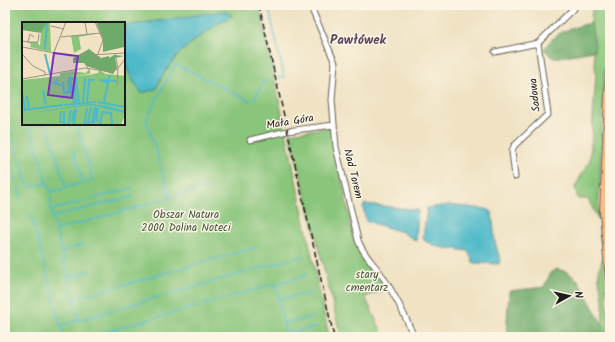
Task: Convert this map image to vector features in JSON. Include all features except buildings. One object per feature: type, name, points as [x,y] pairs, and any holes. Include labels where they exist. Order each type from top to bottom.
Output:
[{"type":"highway","points":[[610,72],[604,212],[610,280]]},
{"type":"street","name":"Nad Torem","points":[[310,5],[335,63],[332,100],[334,125],[339,162],[359,245],[382,275],[407,320],[414,337]]},
{"type":"street","points":[[495,52],[538,43],[576,5]]},
{"type":"street","name":"Sadowa","points":[[515,177],[512,151],[514,146],[548,114],[538,43]]},
{"type":"street","name":"Mała Góra","points":[[250,140],[287,131],[334,125]]},
{"type":"green space","name":"Obszar Natura 2000 Dolina Noteci","points":[[5,5],[259,5],[329,337],[5,337]]},
{"type":"green space","points":[[592,5],[608,5],[598,219],[588,199],[578,199],[575,187],[590,160],[596,75],[591,23]]},
{"type":"green space","points":[[591,23],[595,47],[593,51],[554,58],[544,50],[558,34]]},
{"type":"green space","name":"stary cmentarz","points":[[332,127],[333,141],[354,241],[361,257],[379,276],[387,289],[365,297],[384,337],[341,337],[290,133]]},
{"type":"green space","points":[[603,258],[610,337],[604,330],[602,321],[603,302],[599,281],[599,271]]},
{"type":"green space","points":[[557,269],[567,272],[578,280],[609,337],[506,337],[509,291],[544,287],[551,272]]},
{"type":"water","points":[[223,11],[232,15],[198,38],[178,55],[170,64],[156,89],[142,93],[131,76],[125,58],[125,26]]},
{"type":"water","points":[[365,204],[418,210],[416,241],[402,232],[366,221],[363,207]]},
{"type":"water","points":[[449,205],[486,209],[492,212],[495,242],[500,259],[499,264],[475,263],[473,262],[468,251],[438,247],[425,241],[423,237],[427,208]]},
{"type":"waterway","points":[[268,5],[284,77],[278,78]]},
{"type":"waterway","points":[[160,164],[146,120],[175,64],[251,101]]},
{"type":"waterway","points":[[254,99],[263,82],[269,80]]},
{"type":"waterway","points":[[5,114],[28,187],[47,183],[51,193]]},
{"type":"waterway","points":[[30,125],[47,183]]},
{"type":"waterway","points":[[47,125],[66,187]]},
{"type":"waterway","points":[[51,192],[93,180],[76,125]]},
{"type":"waterway","points":[[5,144],[21,198]]},
{"type":"waterway","points":[[74,151],[83,182]]},
{"type":"waterway","points":[[161,168],[170,197]]},
{"type":"waterway","points":[[79,320],[56,230],[211,186]]},
{"type":"waterway","points":[[51,210],[132,188]]},
{"type":"waterway","points":[[52,217],[134,196]]},
{"type":"waterway","points":[[51,198],[50,207],[56,230]]},
{"type":"waterway","points":[[31,215],[61,325]]},
{"type":"waterway","points":[[61,252],[84,244]]},
{"type":"waterway","points":[[73,299],[257,247]]},
{"type":"waterway","points":[[64,337],[61,325],[302,256]]},
{"type":"waterway","points":[[68,278],[92,270]]},
{"type":"waterway","points":[[87,337],[307,275]]},
{"type":"waterway","points":[[276,284],[286,337]]},
{"type":"waterway","points":[[279,299],[310,293]]},
{"type":"waterway","points":[[284,323],[314,317]]},
{"type":"waterway","points":[[286,333],[317,327]]},
{"type":"waterway","points":[[266,337],[285,332]]},
{"type":"waterway","points":[[46,337],[57,334]]},
{"type":"railway","points":[[259,5],[334,337]]},
{"type":"district","name":"Pawłówek","points":[[358,40]]}]
